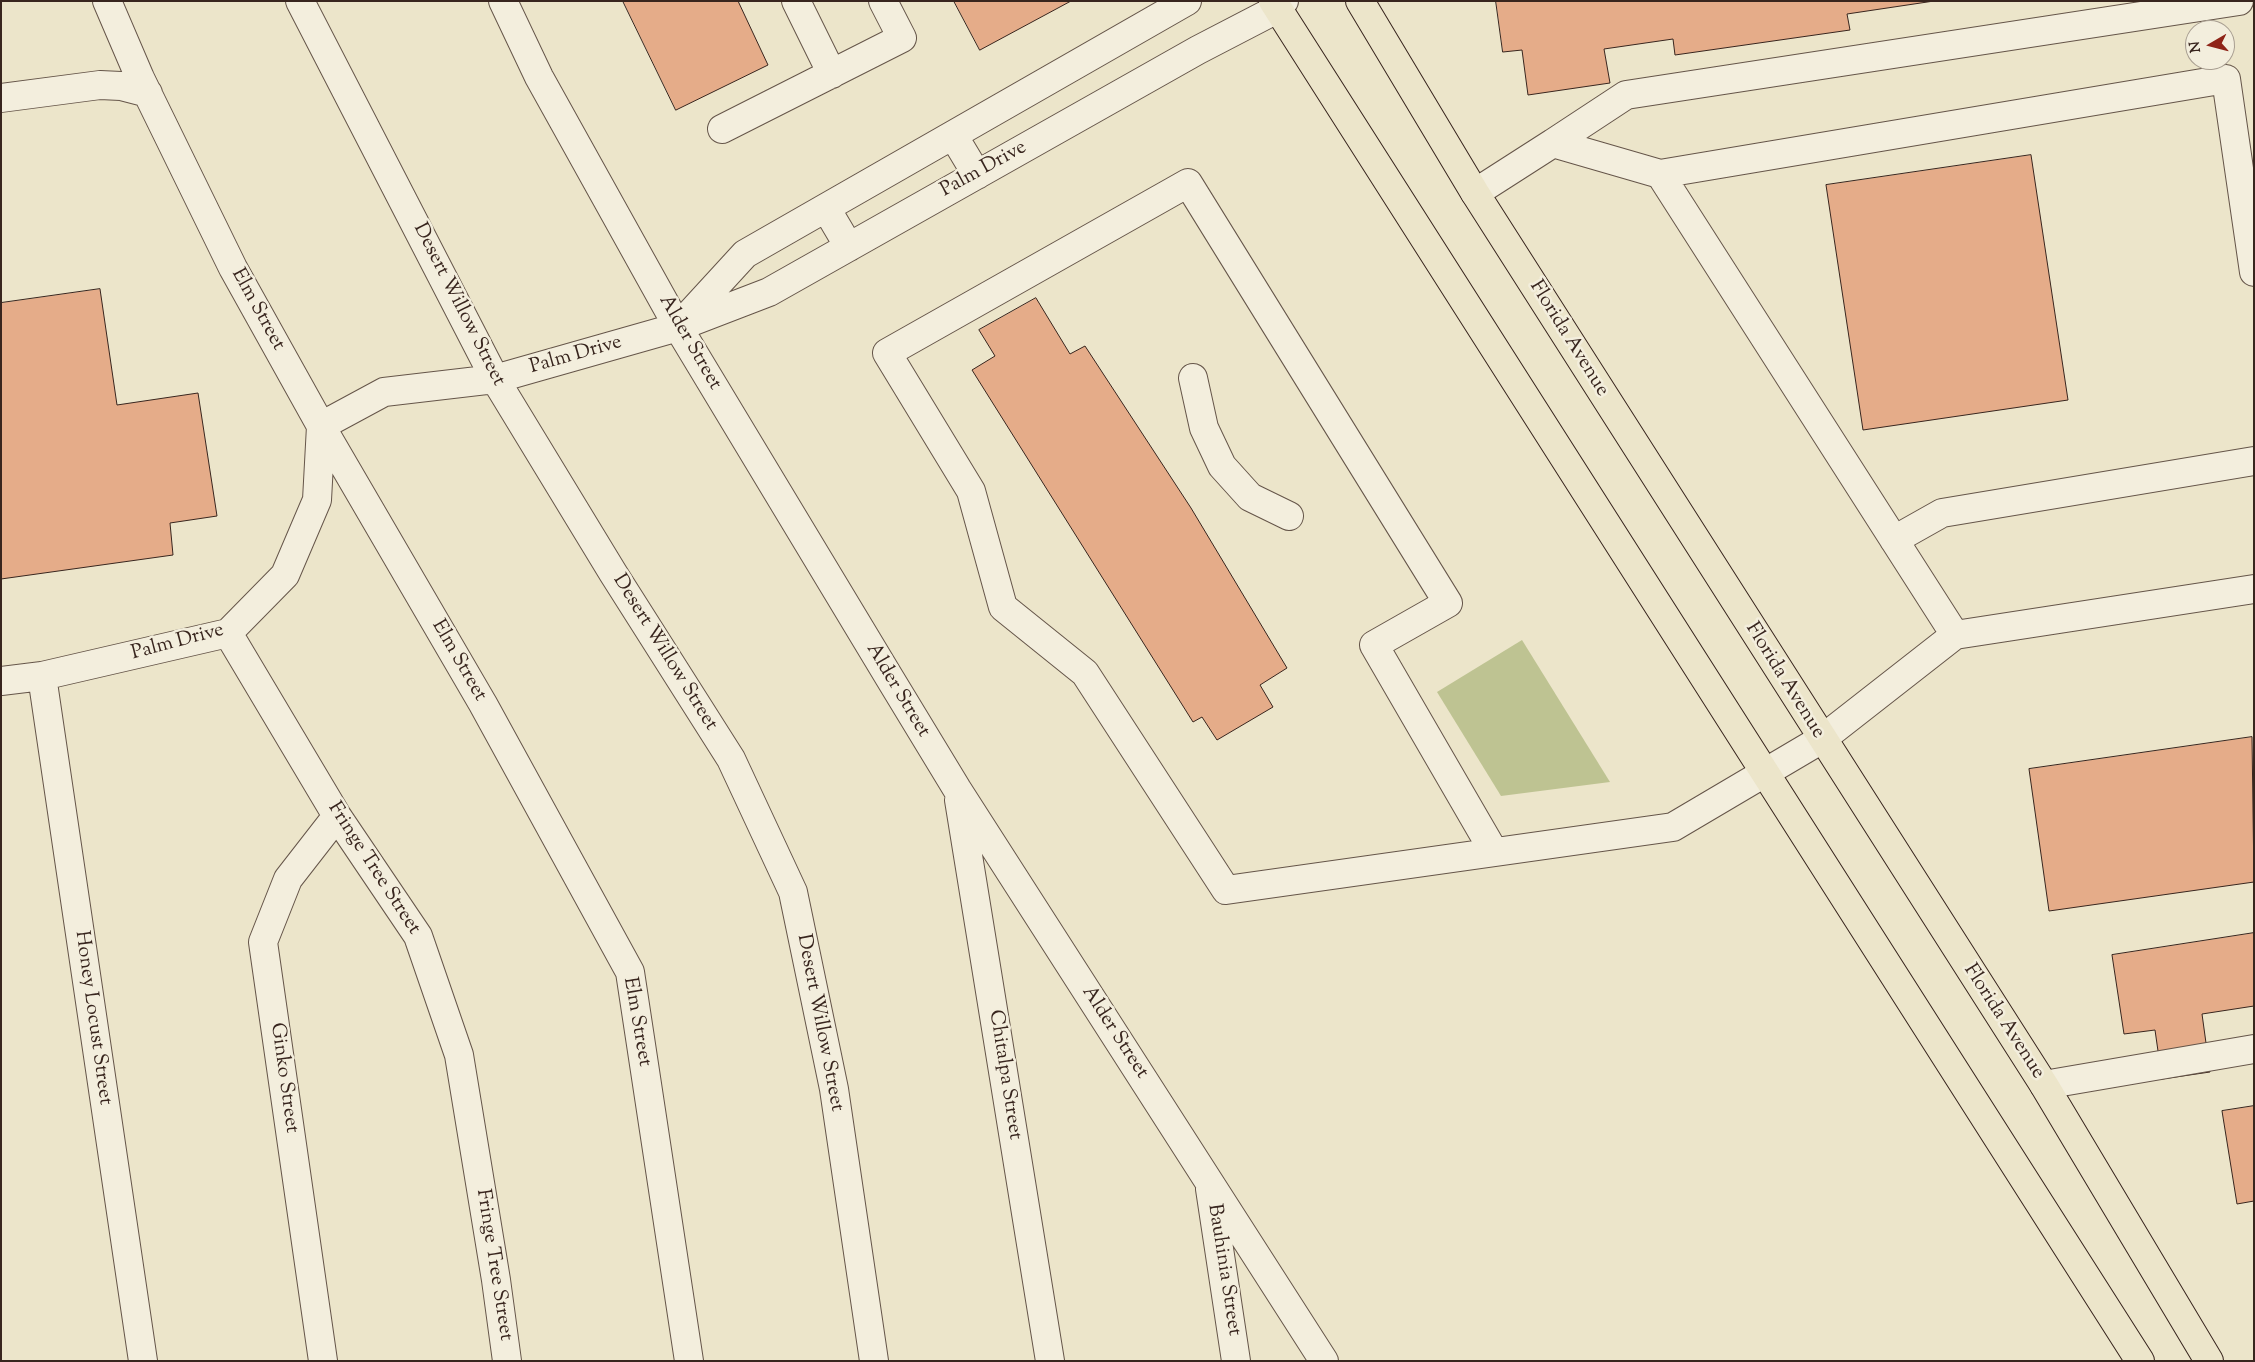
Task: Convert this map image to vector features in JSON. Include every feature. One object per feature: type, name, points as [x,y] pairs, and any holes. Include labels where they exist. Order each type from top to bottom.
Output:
[{"type":"highway","name":"Florida Avenue","points":[[1360,1],[1475,193],[1822,740],[2044,1085],[2209,1361]]},
{"type":"highway","points":[[1278,4],[1764,773],[2140,1361]]},
{"type":"street","name":"Elm Street","points":[[107,1],[148,93],[233,268],[321,426],[483,704],[630,972],[689,1361]]},
{"type":"street","name":"Desert Willow Street","points":[[300,1],[495,379],[613,573],[731,759],[793,892],[834,1089],[874,1361]]},
{"type":"street","name":"Alder Street","points":[[503,1],[539,77],[678,327],[957,789],[1324,1361]]},
{"type":"street","points":[[796,1],[832,74]]},
{"type":"street","points":[[722,129],[902,38],[883,1]]},
{"type":"street","points":[[678,327],[745,254],[1187,1]]},
{"type":"street","points":[[1475,193],[1626,95],[2239,1]]},
{"type":"street","name":"Palm Drive","points":[[1,681],[42,676],[228,634],[285,575],[317,500],[321,426],[384,392],[495,379],[678,327],[769,292],[1278,4]]},
{"type":"street","points":[[1553,143],[1660,174],[2226,79],[2254,272]]},
{"type":"street","points":[[1,98],[100,85],[121,86],[148,93]]},
{"type":"street","points":[[953,135],[977,174]]},
{"type":"street","points":[[1660,174],[1955,635]]},
{"type":"street","points":[[1494,852],[1374,645],[1448,603],[1188,183],[887,353],[971,491],[1003,607],[1085,673],[1226,890],[1673,827],[1822,740],[1955,635],[2254,589]]},
{"type":"street","points":[[826,208],[848,247]]},
{"type":"street","points":[[1193,378],[1204,428],[1222,466],[1250,497],[1289,516]]},
{"type":"street","points":[[1894,540],[1942,513],[2254,461]]},
{"type":"street","name":"Fringe Tree Street","points":[[228,634],[337,816],[418,936],[459,1055],[495,1270],[507,1361]]},
{"type":"street","name":"Honey Locust Street","points":[[42,676],[143,1361]]},
{"type":"street","name":"Chitalpa Street","points":[[957,789],[1050,1361]]},
{"type":"street","name":"Ginko Street","points":[[324,1361],[263,942],[288,879],[337,816]]},
{"type":"street","points":[[2044,1085],[2254,1049]]},
{"type":"street","name":"Bauhinia Street","points":[[1209,1180],[1236,1361]]},
{"type":"green space","points":[[1522,640],[1610,782],[1501,796],[1437,692]]},
{"type":"building","points":[[623,1],[738,1],[768,65],[676,110]]},
{"type":"building","points":[[954,1],[1071,1],[980,50]]},
{"type":"building","points":[[1496,1],[1934,1],[1847,14],[1850,30],[1675,55],[1673,39],[1604,49],[1610,83],[1528,95],[1522,50],[1503,52]]},
{"type":"building","points":[[2031,155],[2068,400],[1863,430],[1826,185]]},
{"type":"building","points":[[100,289],[117,405],[198,393],[217,516],[170,523],[173,555],[1,579],[1,303]]},
{"type":"building","points":[[1036,298],[1070,354],[1085,346],[1191,508],[1287,668],[1260,685],[1273,707],[1217,740],[1202,717],[1193,722],[972,370],[995,356],[979,330]]},
{"type":"building","points":[[2252,737],[2254,882],[2049,911],[2029,769]]},
{"type":"building","points":[[2254,933],[2254,1006],[2202,1014],[2210,1072],[2162,1079],[2155,1030],[2124,1034],[2112,955]]},
{"type":"building","points":[[2254,1106],[2254,1201],[2237,1204],[2222,1111]]}]
